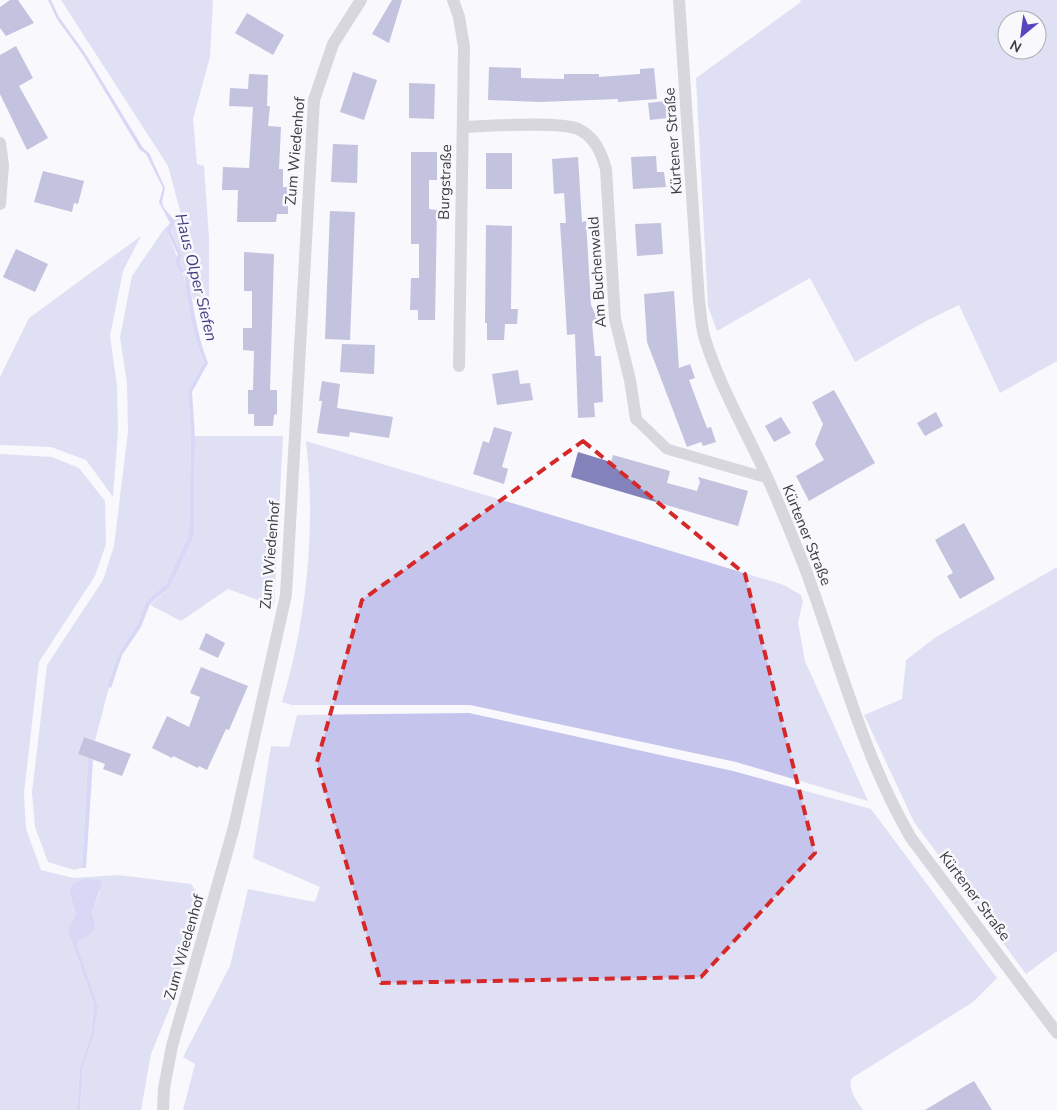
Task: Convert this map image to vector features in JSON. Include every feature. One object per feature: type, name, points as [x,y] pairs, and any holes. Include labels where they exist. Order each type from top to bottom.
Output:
[{"type":"street","name":"Zum Wiedenhof","points":[[163,1110],[164,1088],[172,1046],[234,827],[286,595],[314,100],[333,44],[361,0]]},
{"type":"street","name":"Burgstraße","points":[[453,0],[459,17],[464,47],[459,267],[459,366]]},
{"type":"street","name":"Kürtener Straße","points":[[679,0],[699,301],[704,338],[726,392],[767,478],[806,572],[850,704],[870,756],[896,812],[911,838],[1056,1031]]},
{"type":"street","name":"Am Buchenwald","points":[[463,127],[561,126],[578,129],[601,150],[606,168],[615,319],[630,380],[636,419]]},
{"type":"street","points":[[0,143],[4,172],[0,204]]},
{"type":"lane","name":"Am Buchenwald","points":[[636,419],[667,448],[767,478]]},
{"type":"highlighted area","points":[[583,441],[745,574],[815,853],[701,977],[381,983],[317,762],[362,600]]},
{"type":"shaded area","points":[[48,0],[51,0],[59,17],[85,53],[143,148],[149,153],[165,188],[162,202],[164,208],[175,221],[171,231],[182,256],[180,260],[182,268],[187,270],[198,329],[208,363],[192,392],[195,437],[194,536],[170,587],[150,604],[141,627],[122,655],[111,688],[107,686],[119,653],[137,625],[146,601],[166,584],[189,535],[191,437],[188,391],[204,362],[194,330],[184,273],[179,271],[175,260],[178,255],[166,230],[170,223],[159,202],[163,188],[146,154],[140,150],[83,55],[57,19]]},
{"type":"shaded area","points":[[61,0],[213,0],[210,57],[193,119],[197,164],[204,166],[209,238],[209,300],[193,300],[187,271],[182,268],[180,260],[182,256],[171,230],[174,220],[181,214],[168,166]]},
{"type":"shaded area","points":[[800,0],[1057,0],[1057,361],[1000,393],[959,305],[926,321],[855,362],[810,278],[717,331],[708,306],[696,78],[801,2]]},
{"type":"shaded area","points":[[170,223],[166,230],[185,281],[196,338],[204,362],[188,391],[191,437],[189,535],[166,584],[146,601],[137,625],[119,653],[107,686],[109,687],[95,741],[84,737],[78,754],[88,758],[82,868],[74,870],[48,862],[35,827],[32,793],[47,665],[103,580],[114,546],[128,431],[127,384],[120,337],[132,276]]},
{"type":"shaded area","points":[[141,236],[123,271],[110,336],[117,385],[118,431],[113,497],[86,460],[51,447],[0,445],[0,377],[29,318]]},
{"type":"shaded area","points":[[195,436],[283,436],[274,606],[228,589],[181,621],[150,605],[170,587],[194,536]]},
{"type":"shaded area","points":[[306,441],[784,585],[801,595],[803,602],[798,622],[805,661],[868,801],[736,762],[470,705],[292,705],[282,702],[298,638],[307,573],[310,506]]},
{"type":"shaded area","points":[[0,454],[52,457],[79,468],[105,501],[106,544],[95,576],[39,662],[24,793],[26,829],[41,870],[74,878],[118,875],[191,884],[199,896],[171,1005],[151,1054],[141,1110],[80,1110],[83,1067],[94,1035],[98,1006],[78,949],[79,941],[92,934],[96,926],[92,913],[100,891],[94,880],[69,891],[76,915],[69,926],[69,934],[94,1005],[91,1035],[80,1067],[77,1110],[0,1110]]},
{"type":"shaded area","points":[[1057,567],[1057,951],[1026,974],[914,822],[864,715],[902,699],[906,660],[936,637]]},
{"type":"shaded area","points":[[469,713],[733,771],[871,809],[997,978],[973,1002],[852,1078],[852,1090],[863,1110],[183,1110],[195,1064],[183,1057],[230,966],[248,889],[315,902],[320,887],[253,858],[271,746],[289,747],[297,715]]},
{"type":"shaded area","points":[[88,758],[93,760],[86,868],[82,868]]},
{"type":"shaded area","points":[[83,879],[99,880],[102,883],[92,913],[96,926],[92,934],[79,941],[78,948],[98,1006],[94,1035],[83,1067],[80,1110],[77,1110],[80,1067],[91,1035],[94,1005],[69,934],[69,926],[76,915],[69,891],[73,884]]},
{"type":"building","points":[[10,0],[18,0],[34,23],[6,36],[0,28],[0,7]]},
{"type":"building","points":[[392,0],[402,0],[389,43],[372,34]]},
{"type":"building","points":[[247,13],[284,35],[273,55],[235,33]]},
{"type":"building","points":[[16,46],[33,78],[19,86],[48,138],[27,150],[0,94],[0,55]]},
{"type":"building","points":[[489,67],[521,68],[521,78],[564,79],[564,74],[599,74],[599,77],[640,74],[640,69],[654,68],[657,99],[618,102],[618,99],[540,102],[488,100]]},
{"type":"building","points":[[353,72],[377,80],[364,120],[340,112]]},
{"type":"building","points":[[249,74],[268,75],[267,106],[270,106],[268,126],[281,127],[279,169],[283,169],[283,187],[288,187],[288,214],[277,214],[276,222],[237,222],[238,190],[222,190],[223,167],[249,168],[253,107],[229,106],[230,88],[248,89]]},
{"type":"building","points":[[409,83],[435,84],[434,119],[409,118]]},
{"type":"building","points":[[665,101],[667,118],[650,120],[648,103]]},
{"type":"building","points":[[333,144],[358,145],[357,183],[331,182]]},
{"type":"building","points":[[411,152],[437,152],[437,180],[429,180],[429,209],[437,210],[435,320],[418,320],[418,310],[410,310],[411,278],[419,278],[419,244],[411,244]]},
{"type":"building","points":[[486,153],[512,153],[512,189],[486,189]]},
{"type":"building","points":[[656,156],[657,172],[664,172],[666,187],[633,189],[631,157]]},
{"type":"building","points":[[578,157],[582,222],[586,221],[591,305],[598,320],[592,323],[595,356],[601,356],[603,402],[594,403],[595,417],[578,418],[575,334],[567,335],[560,223],[566,223],[564,193],[554,194],[552,159]]},
{"type":"building","points":[[43,171],[84,181],[78,204],[74,203],[72,212],[34,202]]},
{"type":"building","points":[[330,211],[355,212],[350,340],[325,339]]},
{"type":"building","points":[[661,223],[663,254],[637,256],[635,224]]},
{"type":"building","points":[[486,225],[512,226],[511,309],[518,309],[517,324],[505,324],[504,340],[487,340],[487,323],[485,323]]},
{"type":"building","points":[[16,249],[48,264],[35,292],[3,277]]},
{"type":"building","points":[[244,252],[274,254],[270,390],[277,390],[277,414],[274,415],[273,426],[254,426],[254,414],[248,414],[248,390],[253,390],[254,351],[243,350],[243,328],[252,328],[252,291],[244,291]]},
{"type":"building","points":[[674,291],[679,368],[690,364],[695,378],[689,380],[707,428],[711,427],[716,442],[703,446],[701,442],[687,447],[647,342],[644,294]]},
{"type":"building","points":[[342,344],[375,345],[374,374],[340,372]]},
{"type":"building","points":[[518,370],[520,384],[530,383],[533,400],[497,405],[492,374]]},
{"type":"building","points":[[322,381],[340,384],[337,408],[393,417],[389,438],[350,432],[349,437],[317,433],[322,401],[319,401]]},
{"type":"building","points":[[834,390],[875,463],[809,501],[796,476],[824,460],[815,444],[823,424],[812,402]]},
{"type":"building","points":[[936,412],[943,426],[925,436],[917,423]]},
{"type":"building","points":[[781,417],[791,433],[774,442],[765,426]]},
{"type":"building","points":[[494,427],[512,432],[502,467],[508,469],[504,484],[473,474],[483,441],[489,443]]},
{"type":"building","points":[[578,452],[611,462],[613,455],[670,471],[667,483],[697,491],[700,482],[698,477],[748,491],[738,526],[571,477]]},
{"type":"building","points":[[964,523],[995,579],[960,599],[947,576],[953,573],[935,540]]},
{"type":"building","points":[[206,633],[225,643],[218,658],[199,649]]},
{"type":"building","points":[[201,667],[248,686],[229,730],[226,729],[207,770],[199,766],[198,768],[173,756],[172,758],[152,748],[167,716],[189,727],[200,697],[190,693]]},
{"type":"building","points":[[84,737],[131,754],[122,776],[103,769],[105,764],[78,754]]},
{"type":"building","points":[[974,1081],[992,1110],[925,1110],[965,1086]]},
{"type":"water label","name":"Haus Olper Siefen","points":[[197,277]]}]
